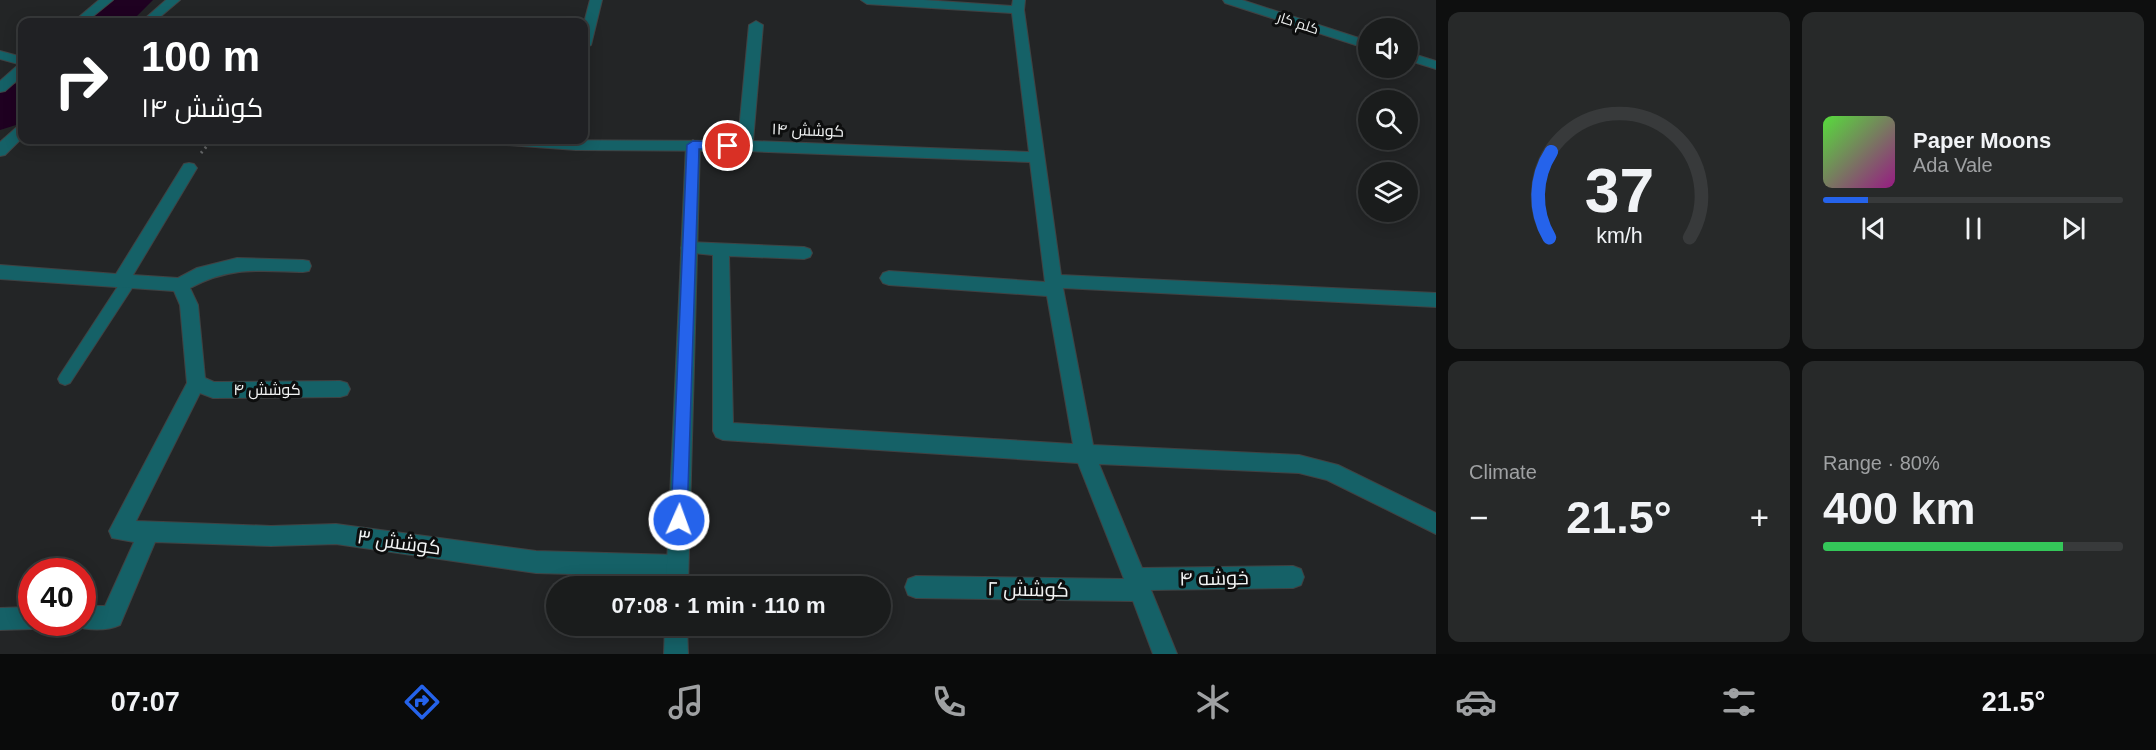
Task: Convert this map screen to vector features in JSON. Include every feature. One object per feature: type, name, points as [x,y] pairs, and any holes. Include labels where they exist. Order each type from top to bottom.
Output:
[{"type":"street","points":[[84,18],[107,0]]},
{"type":"street","points":[[152,18],[174,0]]},
{"type":"street","points":[[588,30],[596,0]]},
{"type":"street","points":[[867,0],[1018,5],[1054,285],[1085,454],[1165,654]]},
{"type":"street","name":"کلم کار","points":[[1229,0],[1358,42]]},
{"type":"street","points":[[745,146],[756,25]]},
{"type":"street","points":[[0,55],[18,60]]},
{"type":"street","points":[[1418,59],[1436,64]]},
{"type":"street","points":[[0,88],[18,72]]},
{"type":"street","points":[[0,151],[18,134]]},
{"type":"street","name":"کوشش ۱۴","points":[[588,143],[1037,157]]},
{"type":"street","points":[[677,576],[693,145]]},
{"type":"street","points":[[124,281],[189,168]]},
{"type":"street","points":[[689,248],[804,253]]},
{"type":"street","points":[[721,249],[723,431],[1085,454],[1299,464],[1331,472],[1436,524]]},
{"type":"street","points":[[0,272],[180,285],[203,273],[237,264],[303,266]]},
{"type":"street","points":[[889,278],[1436,300]]},
{"type":"street","points":[[180,285],[189,305],[196,383]]},
{"type":"street","name":"کوشش ۳","points":[[196,383],[120,531],[270,536],[336,534],[536,562],[677,576]]},
{"type":"street","name":"کوشش ۴","points":[[196,383],[213,390],[340,389]]},
{"type":"street","points":[[96,617],[112,617],[149,532]]},
{"type":"street","name":"خوشه ۴","points":[[1137,584],[1293,577]]},
{"type":"street","name":"کوشش ۲","points":[[916,587],[1137,584]]},
{"type":"street","points":[[0,619],[18,618]]},
{"type":"street","points":[[676,636],[676,654]]},
{"type":"lane","points":[[65,380],[124,281]]},
{"type":"waterway","points":[[113,18],[134,0]]},
{"type":"waterway","points":[[0,115],[18,99]]},
{"type":"route","points":[[679,520],[693,145],[728,146]]}]
